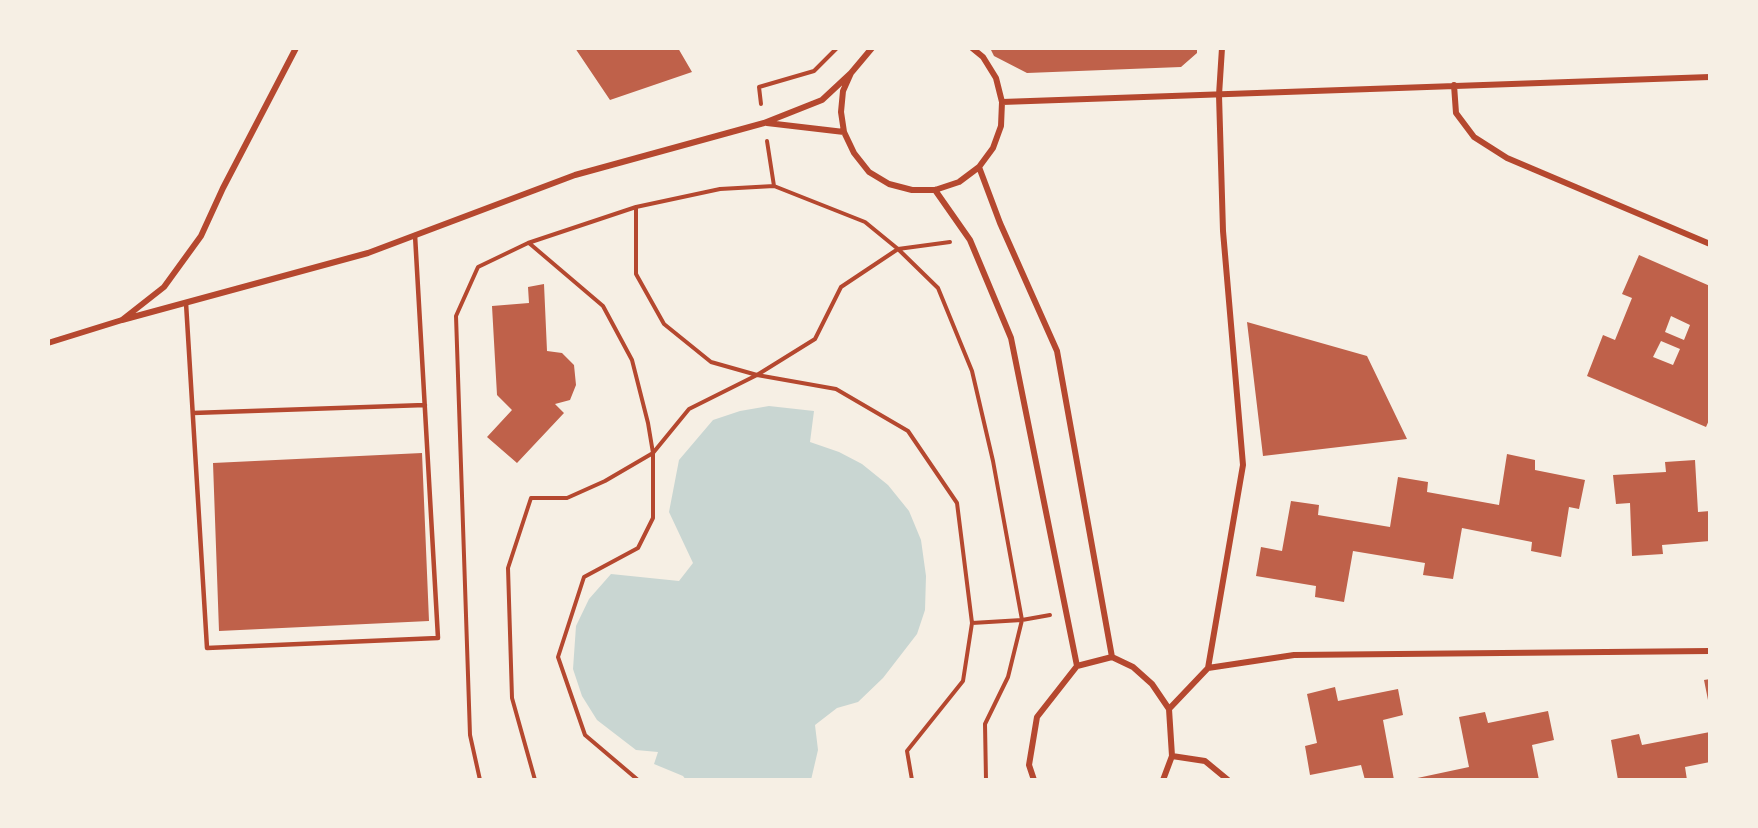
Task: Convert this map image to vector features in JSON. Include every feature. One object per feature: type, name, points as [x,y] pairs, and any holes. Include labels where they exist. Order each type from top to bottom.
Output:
[{"type":"street","points":[[122,320],[164,287],[201,236],[223,188],[296,48]]},
{"type":"street","points":[[48,343],[122,320],[368,253],[575,175],[764,123],[822,100],[851,73],[872,48]]},
{"type":"street","points":[[851,73],[843,91],[841,112],[844,132],[854,153],[869,172],[888,184],[912,190],[935,190],[959,182],[979,167],[993,148],[1001,126],[1002,102],[996,78],[983,57],[972,48]]},
{"type":"street","points":[[1169,708],[1208,668],[1242,465],[1223,231],[1219,95],[1222,48]]},
{"type":"street","points":[[1002,102],[1710,77]]},
{"type":"street","points":[[1454,85],[1456,113],[1474,137],[1507,158],[1710,244]]},
{"type":"street","points":[[764,123],[844,132]]},
{"type":"street","points":[[979,167],[1000,223],[1057,351],[1112,657]]},
{"type":"street","points":[[935,190],[970,240],[1011,338],[1064,612],[1077,666]]},
{"type":"street","points":[[1208,668],[1294,656],[1710,651]]},
{"type":"street","points":[[1034,780],[1029,765],[1037,717],[1077,666],[1112,657],[1132,667],[1146,678],[1169,708],[1172,756],[1163,780]]},
{"type":"street","points":[[1172,756],[1205,761],[1228,780]]},
{"type":"lane","points":[[186,303],[207,648],[438,638],[415,236]]},
{"type":"lane","points":[[193,413],[425,405]]},
{"type":"path","points":[[480,780],[470,735],[456,316],[478,267],[528,243],[636,207],[720,189],[774,186],[865,222],[898,249],[938,288],[972,371],[993,461],[1022,620],[1008,677],[985,724],[986,780]]},
{"type":"path","points":[[636,207],[636,274],[664,324],[711,362],[757,375],[836,389],[908,431],[957,503],[972,623],[963,681],[907,751],[912,780]]},
{"type":"path","points":[[528,243],[603,306],[632,360],[648,423],[653,453],[653,518],[638,548],[584,577],[558,657],[585,735],[638,780]]},
{"type":"path","points":[[535,780],[512,698],[508,568],[531,498],[567,498],[605,481],[653,453],[689,409],[757,375],[815,339],[841,286],[898,249]]},
{"type":"path","points":[[972,623],[1022,620],[1064,612]]},
{"type":"shaded area","points":[[769,406],[814,411],[810,442],[839,452],[862,464],[888,485],[909,511],[921,540],[926,576],[925,610],[917,634],[883,678],[858,702],[837,708],[815,725],[818,750],[811,780],[686,780],[683,776],[654,764],[658,752],[636,750],[597,720],[582,696],[573,669],[576,626],[589,599],[611,574],[679,581],[693,563],[669,512],[679,460],[713,420],[740,411]]},
{"type":"building","points":[[575,48],[678,48],[692,72],[610,100]]},
{"type":"building","points":[[990,48],[1197,48],[1197,53],[1181,67],[1027,73],[994,56]]},
{"type":"building","points":[[1639,255],[1710,286],[1710,418],[1706,427],[1587,376],[1603,335],[1615,340],[1632,298],[1622,294]],"holes":[[[1671,316],[1690,325],[1684,340],[1665,332]],[[1661,341],[1680,349],[1673,365],[1653,357]]]},
{"type":"building","points":[[544,284],[547,351],[562,353],[574,365],[576,385],[570,400],[555,404],[564,413],[517,463],[487,437],[512,410],[497,395],[492,306],[529,303],[528,287]]},
{"type":"building","points":[[1247,322],[1367,356],[1407,439],[1263,456]]},
{"type":"building","points":[[422,453],[429,621],[219,631],[213,463]]},
{"type":"building","points":[[1507,454],[1535,460],[1535,470],[1585,480],[1579,509],[1569,507],[1561,557],[1531,551],[1532,542],[1462,528],[1453,579],[1423,575],[1425,563],[1353,551],[1344,602],[1315,597],[1316,586],[1256,576],[1261,547],[1282,551],[1291,501],[1319,505],[1318,515],[1390,527],[1398,477],[1428,482],[1427,492],[1499,505]]},
{"type":"building","points":[[1695,460],[1698,512],[1710,511],[1710,541],[1662,545],[1663,554],[1632,556],[1630,503],[1616,504],[1613,475],[1666,472],[1665,462]]},
{"type":"building","points":[[1710,679],[1710,705],[1709,705],[1704,680]]},
{"type":"building","points":[[1335,687],[1338,701],[1398,689],[1403,715],[1383,720],[1394,780],[1365,780],[1361,765],[1310,775],[1305,746],[1317,743],[1307,694]]},
{"type":"building","points":[[1548,711],[1554,740],[1532,745],[1539,780],[1408,780],[1469,767],[1459,717],[1485,712],[1488,723]]},
{"type":"building","points":[[1710,732],[1710,762],[1685,767],[1687,780],[1618,780],[1611,740],[1639,734],[1642,745]]}]
